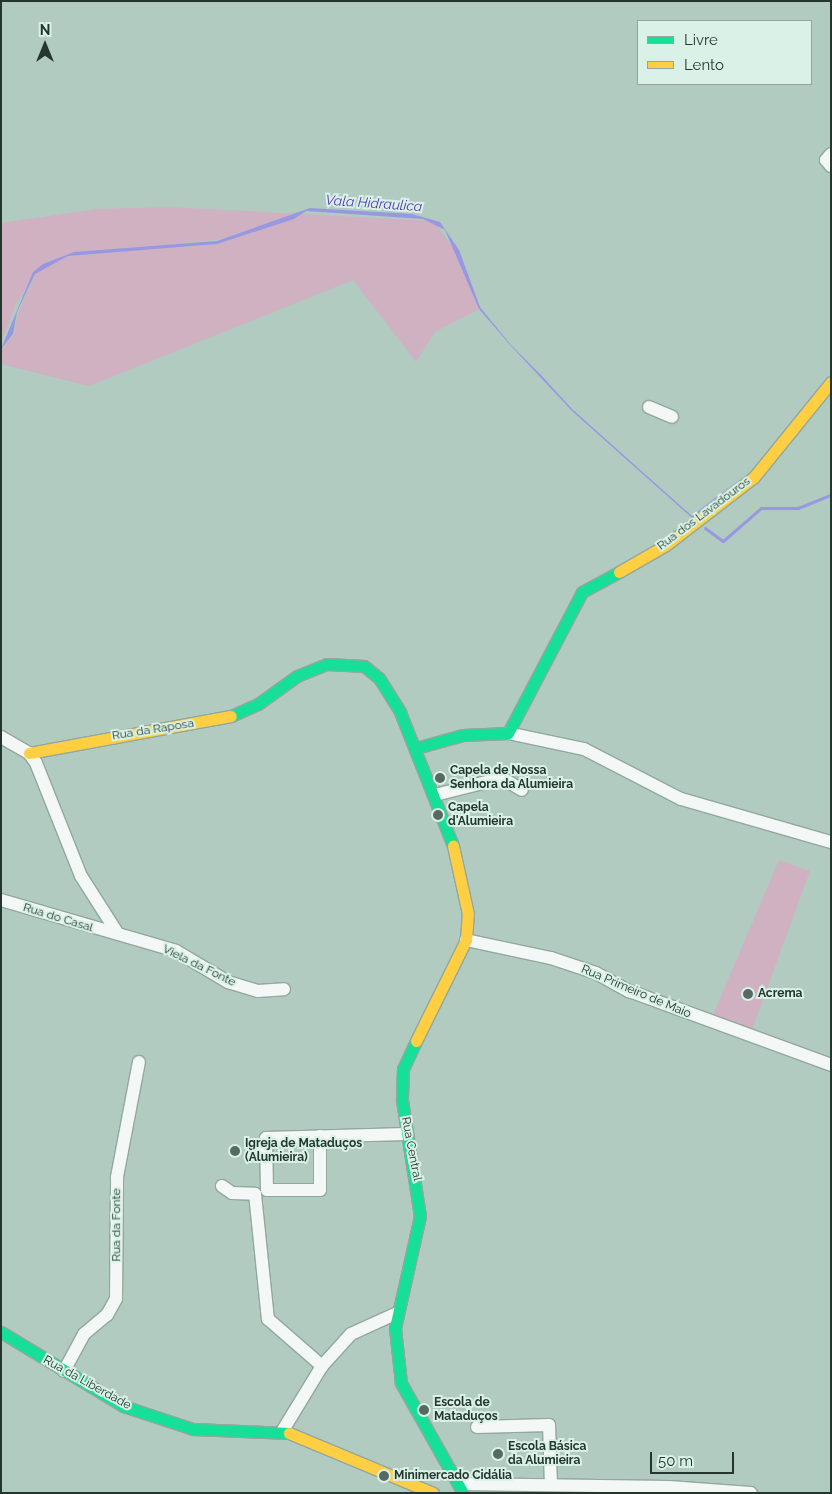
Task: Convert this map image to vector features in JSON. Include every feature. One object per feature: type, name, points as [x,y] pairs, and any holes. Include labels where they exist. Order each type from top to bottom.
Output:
[{"type":"street","points":[[831,154],[826,160],[831,166]]},
{"type":"street","name":"Rua dos Lavadouros","points":[[508,733],[582,592],[666,545],[754,477],[831,382]]},
{"type":"street","points":[[649,407],[672,417]]},
{"type":"street","name":"Rua da Raposa","points":[[29,752],[230,716],[327,664],[364,666],[379,678],[416,748]]},
{"type":"street","points":[[416,748],[463,735],[508,733],[584,749],[681,799],[831,842]]},
{"type":"street","points":[[1,737],[29,752],[81,876],[116,931]]},
{"type":"street","name":"Rua Central","points":[[416,748],[451,837],[468,914],[466,940],[403,1069],[406,1134],[418,1181],[420,1216],[407,1289],[397,1314],[402,1383],[462,1489]]},
{"type":"street","points":[[434,796],[502,778],[522,790]]},
{"type":"street","name":"Rua do Casal","points":[[1,900],[95,930],[116,931]]},
{"type":"street","name":"Viela da Fonte","points":[[116,931],[176,951],[228,982],[258,991],[284,989]]},
{"type":"street","name":"Rua Primeiro de Maio","points":[[466,940],[587,970],[629,991],[831,1065]]},
{"type":"street","name":"Rua da Fonte","points":[[64,1371],[84,1334],[107,1315],[116,1299],[117,1176],[139,1062]]},
{"type":"street","points":[[268,1190],[266,1138],[406,1134]]},
{"type":"street","points":[[222,1186],[232,1193],[254,1194],[268,1190],[320,1190],[320,1136]]},
{"type":"street","points":[[254,1194],[268,1319],[322,1366]]},
{"type":"street","points":[[283,1430],[322,1366],[351,1334],[397,1314]]},
{"type":"street","name":"Rua da Liberdade","points":[[1,1332],[123,1406],[193,1429],[247,1434],[283,1430],[434,1493]]},
{"type":"street","points":[[477,1427],[549,1425],[551,1485]]},
{"type":"street","points":[[462,1489],[551,1485],[751,1493]]},
{"type":"shaded area","points":[[169,207],[433,221],[456,251],[479,309],[435,332],[416,362],[353,280],[89,386],[1,364],[1,350],[14,334],[18,313],[35,276],[16,304],[1,343],[1,223],[97,209]],"holes":[[[283,220],[217,244],[93,253],[222,239]]]},
{"type":"shaded area","points":[[779,860],[810,871],[752,1030],[713,1015]]},
{"type":"water","points":[[310,208],[412,214],[440,222],[459,250],[480,307],[511,345],[572,409],[692,516],[738,480],[692,518],[572,411],[511,346],[479,309],[445,230],[423,219],[306,211],[294,219],[217,244],[68,256],[35,274],[17,312],[13,334],[1,349],[33,272],[43,264],[74,252],[217,241]]},
{"type":"waterway","name":"Vala Hidraulica","points":[[705,528],[723,541],[761,508],[798,508],[831,495]]},
{"type":"traffic: fast","points":[[416,748],[463,735],[508,733],[582,592],[619,572]]},
{"type":"traffic: fast","points":[[231,716],[258,704],[297,676],[327,664],[364,666],[379,678],[400,712],[453,846]]},
{"type":"traffic: fast","points":[[416,1041],[403,1069],[402,1100],[420,1216],[395,1328],[401,1383],[463,1493]]},
{"type":"traffic: fast","points":[[1,1332],[123,1406],[193,1429],[289,1433]]},
{"type":"traffic: slow","points":[[619,572],[666,545],[754,477],[831,382]]},
{"type":"traffic: slow","points":[[29,753],[231,716]]},
{"type":"traffic: slow","points":[[416,1041],[466,940],[468,914],[453,846]]},
{"type":"traffic: slow","points":[[289,1433],[433,1493]]},
{"type":"place","name":"Capela de Nossa Senhora da Alumieira","points":[[440,778]]},
{"type":"place","name":"Capela d'Alumieira","points":[[438,815]]},
{"type":"place","name":"Acrema","points":[[748,994]]},
{"type":"place","name":"Igreja de Mataduços (Alumieira)","points":[[235,1151]]},
{"type":"place","name":"Escola de Mataduços","points":[[424,1410]]},
{"type":"place","name":"Escola Básica da Alumieira","points":[[498,1454]]},
{"type":"place","name":"Minimercado Cidália","points":[[384,1476]]}]
